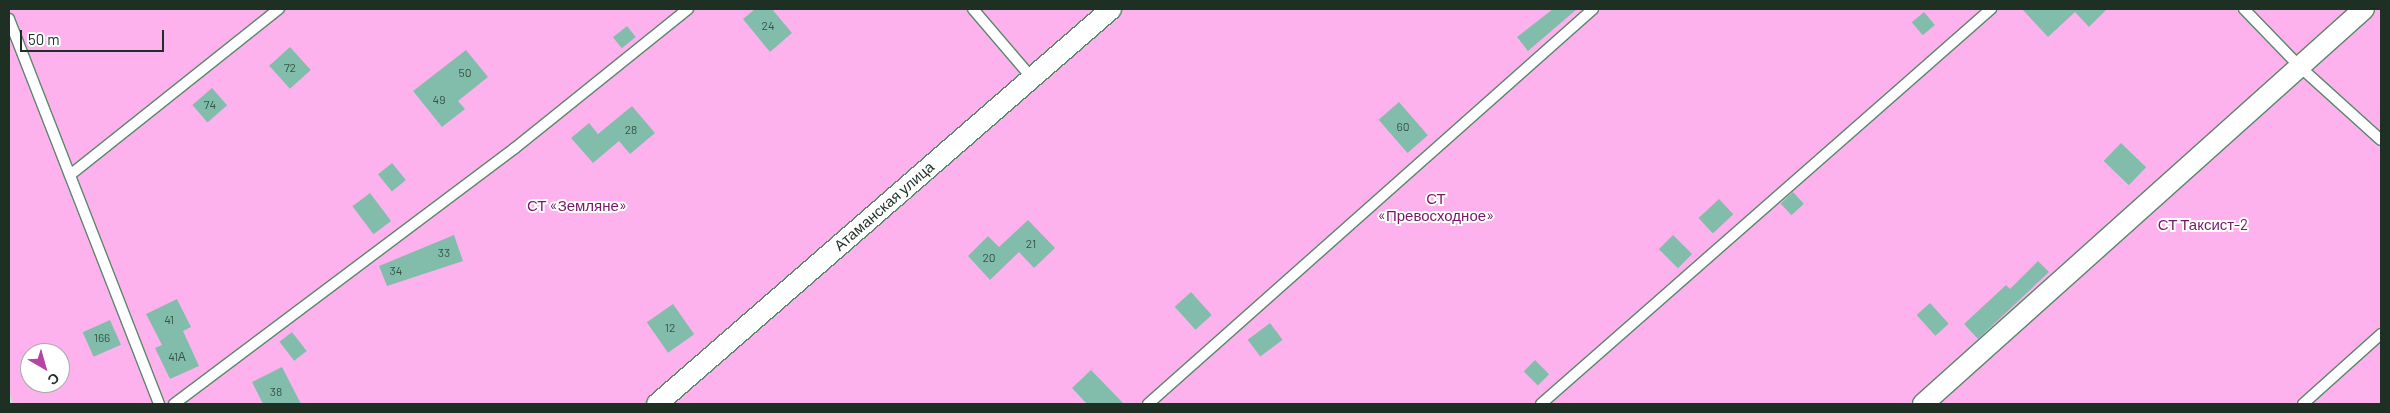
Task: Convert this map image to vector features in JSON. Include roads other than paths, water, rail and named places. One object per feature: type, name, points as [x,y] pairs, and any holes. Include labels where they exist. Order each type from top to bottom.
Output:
[{"type":"street","name":"Атаманская улица","points":[[657,404],[1111,9]]},
{"type":"street","points":[[1923,404],[2364,9]]},
{"type":"lane","points":[[70,175],[279,9]]},
{"type":"lane","points":[[174,404],[514,148],[688,9]]},
{"type":"lane","points":[[973,9],[1032,78]]},
{"type":"lane","points":[[1148,404],[1593,9]]},
{"type":"lane","points":[[1541,404],[1991,9]]},
{"type":"lane","points":[[2244,9],[2299,66],[2381,140]]},
{"type":"lane","points":[[9,19],[159,404]]},
{"type":"lane","points":[[2303,404],[2381,334]]},
{"type":"park label","name":"СТ «Земляне»","points":[[577,206]]},
{"type":"park label","name":"СТ «Превосходное»","points":[[1436,206]]},
{"type":"park label","name":"СТ Таксист-2","points":[[2203,225]]}]
